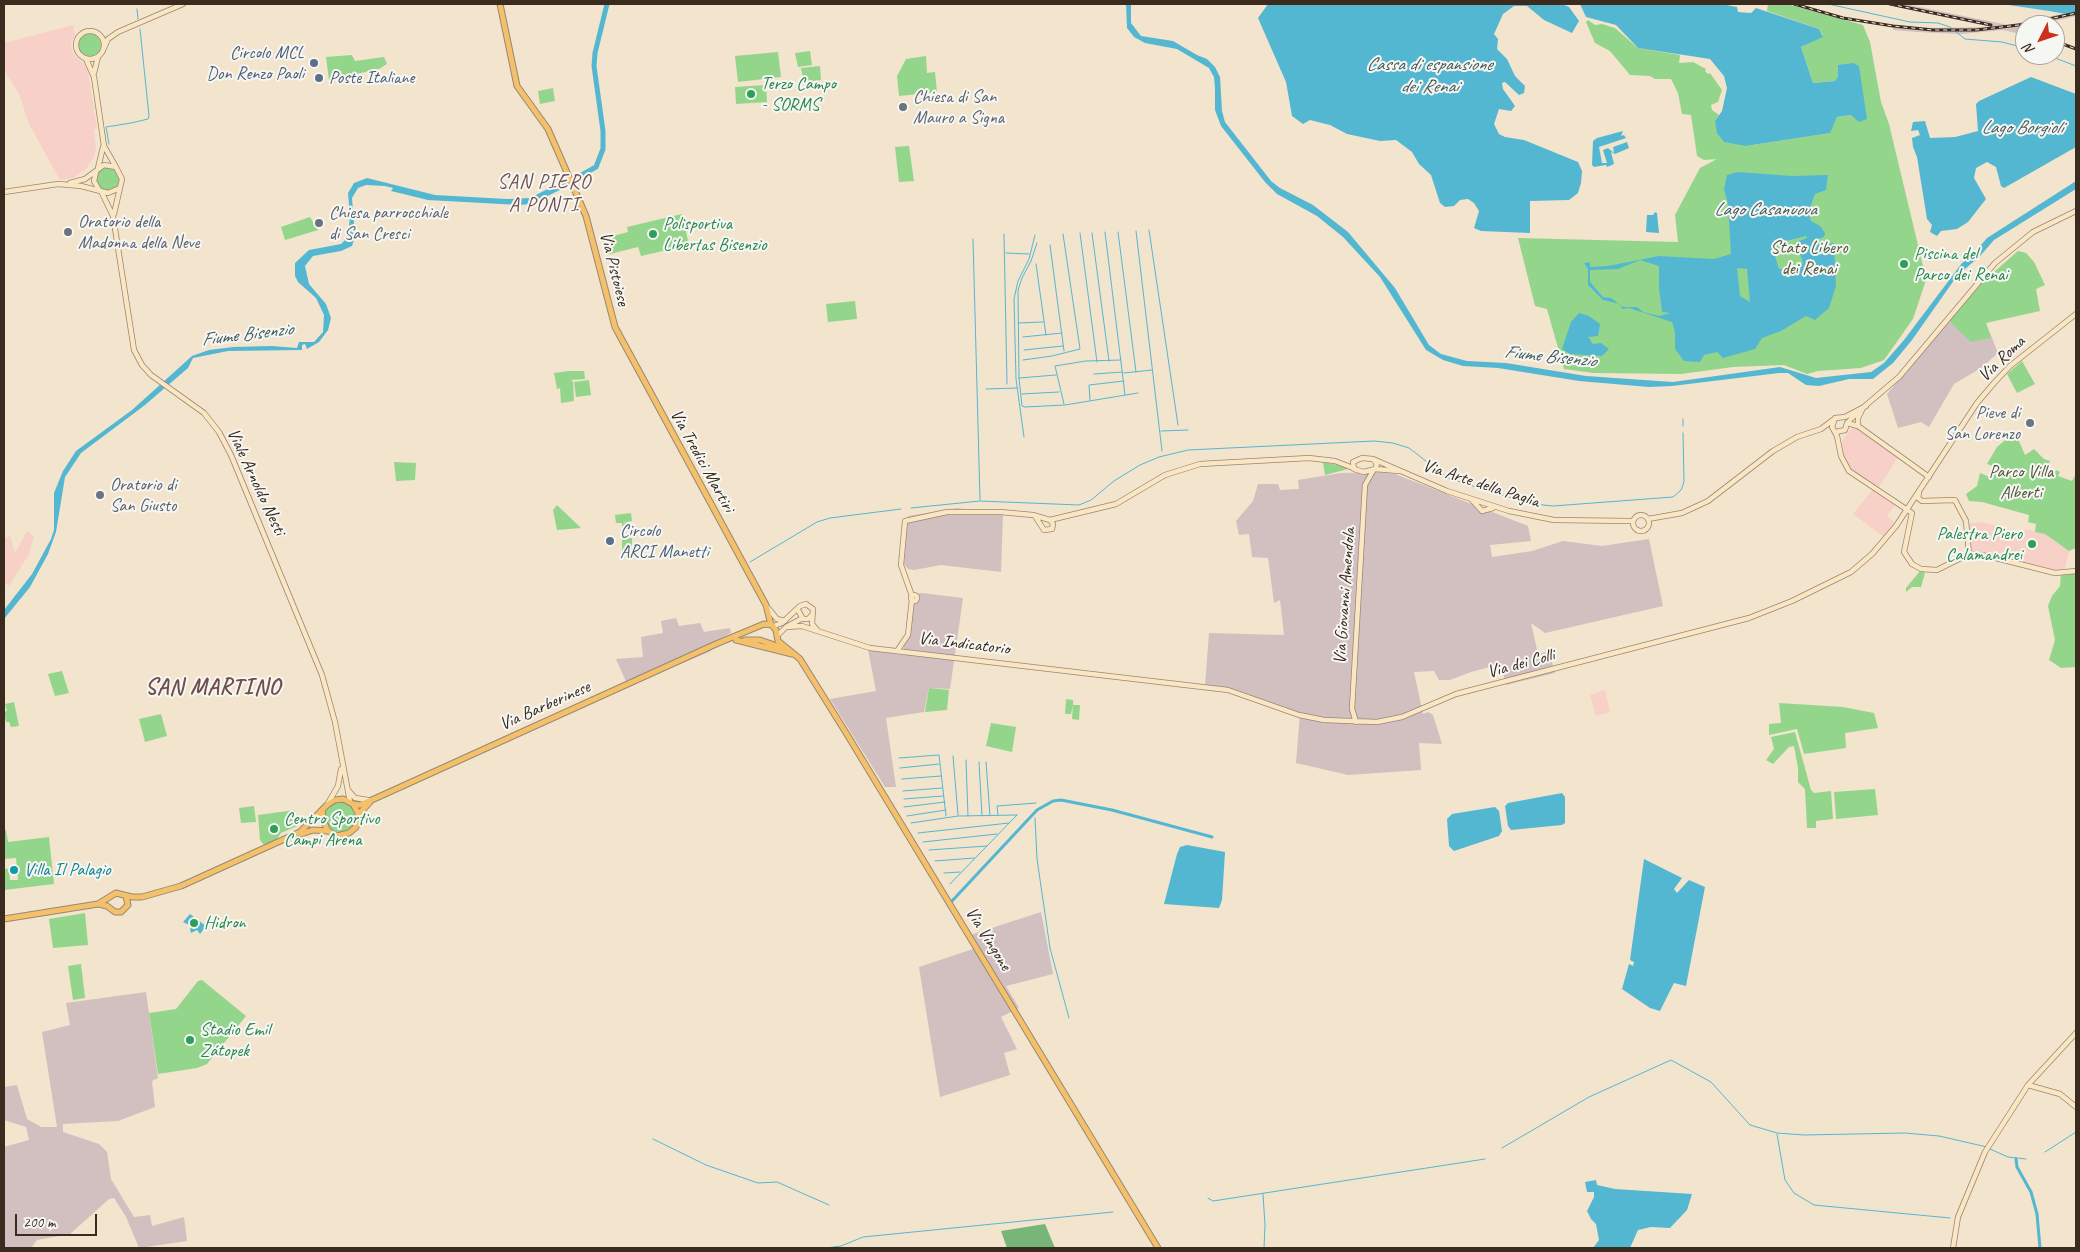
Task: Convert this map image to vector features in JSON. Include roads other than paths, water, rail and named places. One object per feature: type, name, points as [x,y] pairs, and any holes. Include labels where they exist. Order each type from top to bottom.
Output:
[{"type":"main road","points":[[94,77],[96,62],[108,40],[118,32],[182,4]]},
{"type":"main road","name":"Via Pistoiese","points":[[500,4],[519,91],[548,129],[578,196],[591,230],[613,321]]},
{"type":"main road","points":[[66,184],[111,193],[120,188],[122,176],[104,146],[94,77],[86,59],[76,51],[77,39],[86,31],[99,34],[118,32]]},
{"type":"main road","points":[[99,34],[103,40],[104,48]]},
{"type":"main road","points":[[86,59],[100,56]]},
{"type":"main road","points":[[100,191],[94,181],[104,146]]},
{"type":"main road","points":[[4,192],[66,184],[83,180],[106,165],[116,167]]},
{"type":"main road","name":"Viale Arnoldo Nesti","points":[[113,216],[120,188]]},
{"type":"main road","name":"Viale Arnoldo Nesti","points":[[100,191],[113,216],[135,354],[151,375],[202,411],[219,432],[244,482],[316,658],[330,698],[345,782],[352,803]]},
{"type":"main road","points":[[1821,429],[1843,432],[1847,423],[1899,377],[1972,288],[2005,254],[2046,224],[2076,211]]},
{"type":"main road","name":"Via Roma","points":[[1910,511],[1920,490],[1977,403],[2010,366],[2076,314]]},
{"type":"main road","name":"Via Tredici Martiri","points":[[613,321],[660,413],[767,609],[773,626]]},
{"type":"main road","points":[[1821,429],[1833,420],[1864,407]]},
{"type":"main road","points":[[1858,426],[1858,418],[1864,407]]},
{"type":"main road","points":[[1842,417],[1847,423],[1858,426],[1929,477]]},
{"type":"main road","points":[[1833,420],[1832,427],[1835,431],[1841,456],[1849,471],[1910,511],[1904,552],[1912,564],[1921,569],[1938,570],[1966,555],[1988,556],[2055,573],[2076,571]]},
{"type":"main road","name":"Via Arte della Paglia","points":[[1359,472],[1392,469],[1497,507],[1549,519],[1632,521],[1639,514],[1648,519],[1682,513],[1708,501],[1773,451],[1797,438],[1821,429]]},
{"type":"main road","points":[[1063,517],[1046,531],[1042,528],[1046,521],[1116,504],[1165,475],[1200,464],[1301,458],[1335,461],[1373,458],[1377,464],[1374,470]]},
{"type":"main road","name":"Via Arte della Paglia","points":[[1373,458],[1410,475]]},
{"type":"main road","points":[[1354,468],[1356,460]]},
{"type":"main road","points":[[1335,461],[1354,468],[1359,472]]},
{"type":"main road","name":"Via Giovanni Amendola","points":[[1356,722],[1352,709],[1365,485],[1374,470]]},
{"type":"main road","name":"Via Giovanni Amendola","points":[[1359,472],[1365,485]]},
{"type":"main road","points":[[1920,490],[1918,498],[1922,501],[1956,500],[1967,525],[1966,555]]},
{"type":"main road","points":[[1467,497],[1482,511],[1486,508],[1497,507]]},
{"type":"main road","points":[[1900,506],[1904,510],[1903,517]]},
{"type":"main road","points":[[897,651],[908,636],[913,597],[901,564],[905,521],[941,513],[966,511],[1035,516],[1053,526]]},
{"type":"main road","name":"Via dei Colli","points":[[1108,676],[1228,690],[1299,715],[1343,722],[1402,717],[1454,695],[1749,618],[1792,601],[1851,572],[1879,546],[1910,511]]},
{"type":"main road","name":"Via Arte della Paglia","points":[[1632,521],[1634,528],[1641,531],[1648,527],[1648,519]]},
{"type":"main road","points":[[761,626],[773,626],[785,621],[802,605],[808,604],[813,609],[813,625],[818,630]]},
{"type":"main road","points":[[760,640],[758,633],[767,609],[776,618],[785,621]]},
{"type":"main road","points":[[798,610],[802,619]]},
{"type":"main road","points":[[728,639],[760,640],[769,643],[786,627],[802,619],[808,619],[812,615]]},
{"type":"main road","name":"Via Barberinese","points":[[231,865],[300,832],[325,807],[339,799],[360,805],[728,639],[761,626]]},
{"type":"main road","points":[[773,626],[777,636]]},
{"type":"main road","name":"Via Indicatorio","points":[[786,627],[801,626],[818,630],[866,647],[1108,676]]},
{"type":"main road","name":"Via Vingone","points":[[777,636],[778,642],[798,656],[1022,1020],[1158,1248]]},
{"type":"main road","points":[[736,640],[798,656]]},
{"type":"main road","name":"Via Vingone","points":[[769,643],[788,649]]},
{"type":"main road","points":[[1343,722],[1352,709]]},
{"type":"main road","name":"Viale Arnoldo Nesti","points":[[325,807],[340,782],[341,755]]},
{"type":"main road","points":[[345,782],[355,798],[363,800],[374,799]]},
{"type":"main road","name":"Via Barberinese","points":[[98,904],[115,912],[121,912],[128,904],[142,897],[176,888],[307,831],[328,831],[337,836],[345,835],[356,827],[361,812],[374,799]]},
{"type":"main road","points":[[352,803],[358,813],[358,820]]},
{"type":"main road","points":[[325,807],[322,818],[328,831]]},
{"type":"main road","name":"Via Barberinese","points":[[4,920],[98,904],[117,893],[126,896],[142,897]]},
{"type":"main road","points":[[126,896],[128,904]]},
{"type":"main road","points":[[109,898],[110,908]]},
{"type":"main road","points":[[1953,1248],[1961,1208],[1985,1152],[2028,1085],[2076,1033]]},
{"type":"main road","points":[[2028,1085],[2060,1094],[2076,1108]]},
{"type":"water","points":[[1126,4],[1131,4],[1131,23],[1141,36],[1173,41],[1207,59],[1215,67],[1220,77],[1222,111],[1225,122],[1271,181],[1280,188],[1313,205],[1348,232],[1395,288],[1429,345],[1441,354],[1467,361],[1506,363],[1586,376],[1673,382],[1780,367],[1816,378],[1871,372],[1884,363],[1904,340],[1962,263],[1971,257],[1987,238],[2076,181],[2076,189],[1994,240],[1980,256],[1957,276],[1912,340],[1893,363],[1873,379],[1849,379],[1819,386],[1806,385],[1788,373],[1779,373],[1649,387],[1579,381],[1498,368],[1463,366],[1443,360],[1426,350],[1380,277],[1343,237],[1317,216],[1277,194],[1265,182],[1221,126],[1215,110],[1214,77],[1209,68],[1177,49],[1145,43],[1134,37],[1127,28]]},
{"type":"water","name":"Cassa di espansione dei Renai","points":[[1268,4],[1562,4],[1569,7],[1579,21],[1572,33],[1544,20],[1527,6],[1514,6],[1503,14],[1494,34],[1498,39],[1497,49],[1507,59],[1515,76],[1525,86],[1524,93],[1519,95],[1505,82],[1502,83],[1503,89],[1515,106],[1511,111],[1499,109],[1494,124],[1499,134],[1505,137],[1524,140],[1578,162],[1582,171],[1578,193],[1569,200],[1530,201],[1530,233],[1481,231],[1474,228],[1479,211],[1474,203],[1468,199],[1460,200],[1454,206],[1445,207],[1440,203],[1431,175],[1419,164],[1412,152],[1396,140],[1380,141],[1347,134],[1330,125],[1310,120],[1303,124],[1292,116],[1286,82],[1258,18]]},
{"type":"water","points":[[1580,4],[1721,4],[1737,7],[1738,12],[1751,13],[1756,8],[1819,29],[1823,37],[1801,47],[1813,83],[1835,81],[1838,76],[1838,65],[1853,63],[1859,66],[1867,119],[1859,122],[1851,115],[1837,117],[1830,133],[1746,146],[1724,142],[1717,133],[1715,121],[1722,111],[1727,88],[1724,76],[1710,59],[1638,48],[1616,25],[1586,17]]},
{"type":"water","points":[[2002,4],[2076,4],[2076,16],[2049,11]]},
{"type":"water","name":"Lago Borgioli","points":[[2031,77],[2076,94],[2076,147],[2004,188],[2001,186],[1996,167],[1987,162],[1976,168],[1974,178],[1986,199],[1968,222],[1957,229],[1941,231],[1937,236],[1930,232],[1932,225],[1927,219],[1912,138],[1920,135],[1918,130],[1911,131],[1913,122],[1925,121],[1930,138],[1955,137],[1978,131],[1976,104]]},
{"type":"water","points":[[1623,131],[1621,136],[1624,135],[1626,138],[1599,147],[1602,163],[1607,163],[1603,150],[1608,148],[1614,153],[1613,147],[1627,142],[1629,148],[1615,154],[1611,152],[1614,164],[1607,167],[1606,165],[1594,167],[1592,165],[1593,141],[1597,138]]},
{"type":"water","name":"Lago Casanuova","points":[[1738,172],[1792,176],[1828,175],[1826,190],[1815,194],[1808,213],[1811,221],[1820,226],[1825,233],[1824,237],[1812,241],[1822,245],[1834,243],[1836,286],[1829,308],[1815,320],[1806,316],[1781,331],[1762,338],[1755,349],[1723,358],[1717,352],[1704,355],[1700,362],[1684,361],[1675,349],[1675,332],[1672,322],[1629,308],[1622,309],[1620,305],[1623,307],[1637,307],[1643,312],[1659,316],[1671,313],[1662,312],[1659,266],[1640,260],[1618,269],[1590,270],[1590,282],[1603,297],[1611,298],[1619,304],[1603,300],[1588,285],[1588,269],[1584,263],[1590,262],[1590,267],[1608,266],[1659,256],[1714,259],[1731,254],[1728,204],[1724,189],[1727,175]],"holes":[[[1806,236],[1807,238],[1796,242],[1803,263],[1799,269],[1779,269],[1773,250],[1782,242]],[[1737,268],[1747,269],[1750,302],[1740,296]]]},
{"type":"water","name":"Fiume Bisenzio","points":[[367,178],[435,195],[507,199],[530,198],[567,179],[570,185],[531,204],[519,205],[428,200],[391,191],[393,188],[385,186],[366,185],[358,188],[352,198],[355,236],[352,246],[341,251],[313,256],[305,266],[309,284],[326,304],[331,318],[328,330],[319,342],[307,349],[305,344],[302,345],[302,350],[228,351],[193,358],[188,368],[145,405],[81,453],[65,477],[56,532],[48,554],[30,587],[4,619],[4,610],[32,574],[51,539],[54,530],[54,493],[63,471],[76,451],[132,410],[192,356],[209,350],[233,347],[272,346],[297,348],[299,342],[314,342],[323,332],[324,315],[316,298],[298,282],[295,276],[295,263],[309,250],[341,244],[348,237],[350,216],[348,193],[354,183]]},
{"type":"water","points":[[1655,212],[1657,213],[1659,233],[1646,232],[1647,215],[1653,215]]},
{"type":"water","points":[[1579,313],[1589,316],[1600,324],[1598,336],[1588,337],[1593,344],[1601,343],[1609,349],[1602,356],[1570,354],[1562,349],[1571,322]]},
{"type":"water","points":[[1562,793],[1565,797],[1565,823],[1562,825],[1511,830],[1508,826],[1505,806],[1508,803]]},
{"type":"water","points":[[1495,807],[1499,811],[1502,831],[1499,836],[1454,851],[1449,846],[1447,819],[1452,814]]},
{"type":"water","points":[[1187,845],[1225,852],[1222,900],[1219,908],[1164,904],[1177,854],[1180,847]]},
{"type":"water","points":[[1644,859],[1682,878],[1674,889],[1677,893],[1689,880],[1705,887],[1686,986],[1674,983],[1660,1011],[1650,1008],[1622,989],[1629,964],[1633,966],[1634,962],[1630,960]]},
{"type":"water","name":"Hidron","points":[[190,914],[206,926],[200,934],[197,930],[191,933],[191,926],[183,922]]},
{"type":"water","points":[[1596,1180],[1597,1185],[1615,1189],[1692,1194],[1687,1210],[1670,1228],[1651,1227],[1638,1230],[1630,1248],[1593,1248],[1599,1240],[1596,1224],[1587,1211],[1594,1197],[1594,1192],[1587,1192],[1585,1182]]},
{"type":"waterway","name":"Fiume Bisenzio","points":[[569,182],[596,167],[603,149],[603,131],[594,66],[595,53],[607,4]]},
{"type":"waterway","points":[[1828,4],[1910,22],[1938,23],[1950,27],[1965,39],[2002,42],[2015,45]]},
{"type":"waterway","points":[[137,9],[138,19]]},
{"type":"waterway","points":[[109,144],[106,127],[148,119],[149,116],[140,29]]},
{"type":"waterway","points":[[2065,62],[2076,66]]},
{"type":"waterway","points":[[1149,230],[1178,425]]},
{"type":"waterway","points":[[1136,231],[1162,451]]},
{"type":"waterway","points":[[1105,232],[1125,395]]},
{"type":"waterway","points":[[1118,232],[1136,372]]},
{"type":"waterway","points":[[1080,233],[1097,362]]},
{"type":"waterway","points":[[1092,233],[1109,361]]},
{"type":"waterway","points":[[1004,234],[1007,384]]},
{"type":"waterway","points":[[1023,360],[1052,356],[1080,349],[1063,234]]},
{"type":"waterway","points":[[1024,437],[1016,379],[1014,299],[1018,281],[1029,259],[1035,235]]},
{"type":"waterway","points":[[973,239],[980,500]]},
{"type":"waterway","points":[[1037,243],[1018,290],[1019,378],[1022,406],[1065,405],[1138,393]]},
{"type":"waterway","points":[[1050,245],[1064,351]]},
{"type":"waterway","points":[[1006,253],[1029,254]]},
{"type":"waterway","points":[[1036,264],[1046,335]]},
{"type":"waterway","points":[[1018,323],[1043,322]]},
{"type":"waterway","points":[[1023,337],[1062,333]]},
{"type":"waterway","points":[[1024,350],[1063,346]]},
{"type":"waterway","points":[[1064,404],[1055,366],[1086,361],[1121,360]]},
{"type":"waterway","points":[[1124,373],[1152,370]]},
{"type":"waterway","points":[[1094,374],[1123,372]]},
{"type":"waterway","points":[[1019,378],[1056,375]]},
{"type":"waterway","points":[[1090,400],[1089,385],[1124,381]]},
{"type":"waterway","points":[[986,389],[1017,388]]},
{"type":"waterway","points":[[1022,394],[1059,392]]},
{"type":"waterway","points":[[1683,419],[1683,426]]},
{"type":"waterway","points":[[1161,431],[1188,430]]},
{"type":"waterway","points":[[1482,489],[1533,504],[1553,506],[1673,497],[1681,490],[1684,482],[1683,433]]},
{"type":"waterway","points":[[911,508],[980,501],[1079,505],[1091,500],[1114,481],[1140,465],[1159,457],[1188,450],[1374,441],[1393,443],[1409,448],[1448,478],[1476,487]]},
{"type":"waterway","points":[[750,562],[817,522],[830,518],[901,509]]},
{"type":"waterway","points":[[899,758],[939,755],[946,816]]},
{"type":"waterway","points":[[953,756],[958,815]]},
{"type":"waterway","points":[[966,760],[968,816]]},
{"type":"waterway","points":[[979,762],[982,816]]},
{"type":"waterway","points":[[986,762],[990,816]]},
{"type":"waterway","points":[[900,768],[939,764]]},
{"type":"waterway","points":[[902,779],[941,776]]},
{"type":"waterway","points":[[903,791],[942,788]]},
{"type":"waterway","points":[[904,799],[943,796]]},
{"type":"waterway","points":[[952,901],[1037,810],[1053,801],[1061,800],[1112,810],[1212,837]]},
{"type":"waterway","points":[[904,807],[945,802]]},
{"type":"waterway","points":[[998,815],[997,806],[1036,803]]},
{"type":"waterway","points":[[907,816],[946,810]]},
{"type":"waterway","points":[[911,823],[958,816],[1017,815]]},
{"type":"waterway","points":[[950,884],[1017,815]]},
{"type":"waterway","points":[[1035,818],[1037,859],[1050,948],[1069,1018]]},
{"type":"waterway","points":[[918,833],[1009,823]]},
{"type":"waterway","points":[[923,842],[997,834]]},
{"type":"waterway","points":[[929,850],[987,846]]},
{"type":"waterway","points":[[935,861],[974,858]]},
{"type":"waterway","points":[[944,873],[960,872]]},
{"type":"waterway","points":[[1502,1148],[1589,1097],[1671,1060],[1711,1082],[1750,1125],[1777,1133],[1804,1135],[1905,1133],[1939,1136],[1987,1147]]},
{"type":"waterway","points":[[2045,1152],[2076,1132]]},
{"type":"waterway","points":[[1777,1134],[1785,1180],[1794,1193],[1814,1205],[1950,1218]]},
{"type":"waterway","points":[[653,1139],[706,1165],[758,1183],[777,1182],[829,1205]]},
{"type":"waterway","points":[[1990,1149],[2008,1157],[2026,1159]]},
{"type":"waterway","points":[[1208,1198],[1213,1201],[1485,1159]]},
{"type":"waterway","points":[[2016,1159],[2017,1167],[2031,1192],[2037,1214],[2040,1248]]},
{"type":"waterway","points":[[1263,1194],[1264,1248]]},
{"type":"waterway","points":[[826,1248],[841,1246],[863,1237],[1113,1212]]},
{"type":"railway","points":[[1794,4],[1843,18],[1933,30],[1976,30],[2027,24],[2076,13]]},
{"type":"railway","points":[[1890,4],[1991,25]]},
{"type":"railway","points":[[2065,45],[2076,49]]},
{"type":"place","name":"Circolo MCL Don Renzo Paoli","points":[[314,63]]},
{"type":"place","name":"Poste Italiane","points":[[319,78]]},
{"type":"place","name":"Terzo Campo - SORMS","points":[[751,94]]},
{"type":"place","name":"Chiesa di San Mauro a Signa","points":[[903,107]]},
{"type":"place","name":"Chiesa parrocchiale di San Cresci","points":[[319,223]]},
{"type":"place","name":"Oratorio della Madonna della Neve","points":[[68,232]]},
{"type":"place","name":"Polisportiva Libertas Bisenzio","points":[[653,234]]},
{"type":"place","name":"Piscina del Parco dei Renai","points":[[1904,264]]},
{"type":"place","name":"Pieve di San Lorenzo","points":[[2030,423]]},
{"type":"place","name":"Oratorio di San Giusto","points":[[100,495]]},
{"type":"place","name":"Circolo ARCI Manetti","points":[[610,541]]},
{"type":"place","name":"Palestra Piero Calamandrei","points":[[2032,544]]},
{"type":"place","name":"Centro Sportivo Campi Arena","points":[[274,829]]},
{"type":"place","name":"Villa Il Palagio","points":[[14,870]]},
{"type":"place","name":"Hidron","points":[[194,923]]},
{"type":"place","name":"Stadio Emil Zátopek","points":[[190,1040]]},
{"type":"district","name":"SAN PIERO A PONTI","points":[[544,194]]},
{"type":"district","name":"SAN MARTINO","points":[[213,688]]},
{"type":"park label","name":"Stato Libero dei Renai","points":[[1809,258]]},
{"type":"park label","name":"Parco Villa Alberti","points":[[2021,482]]}]
